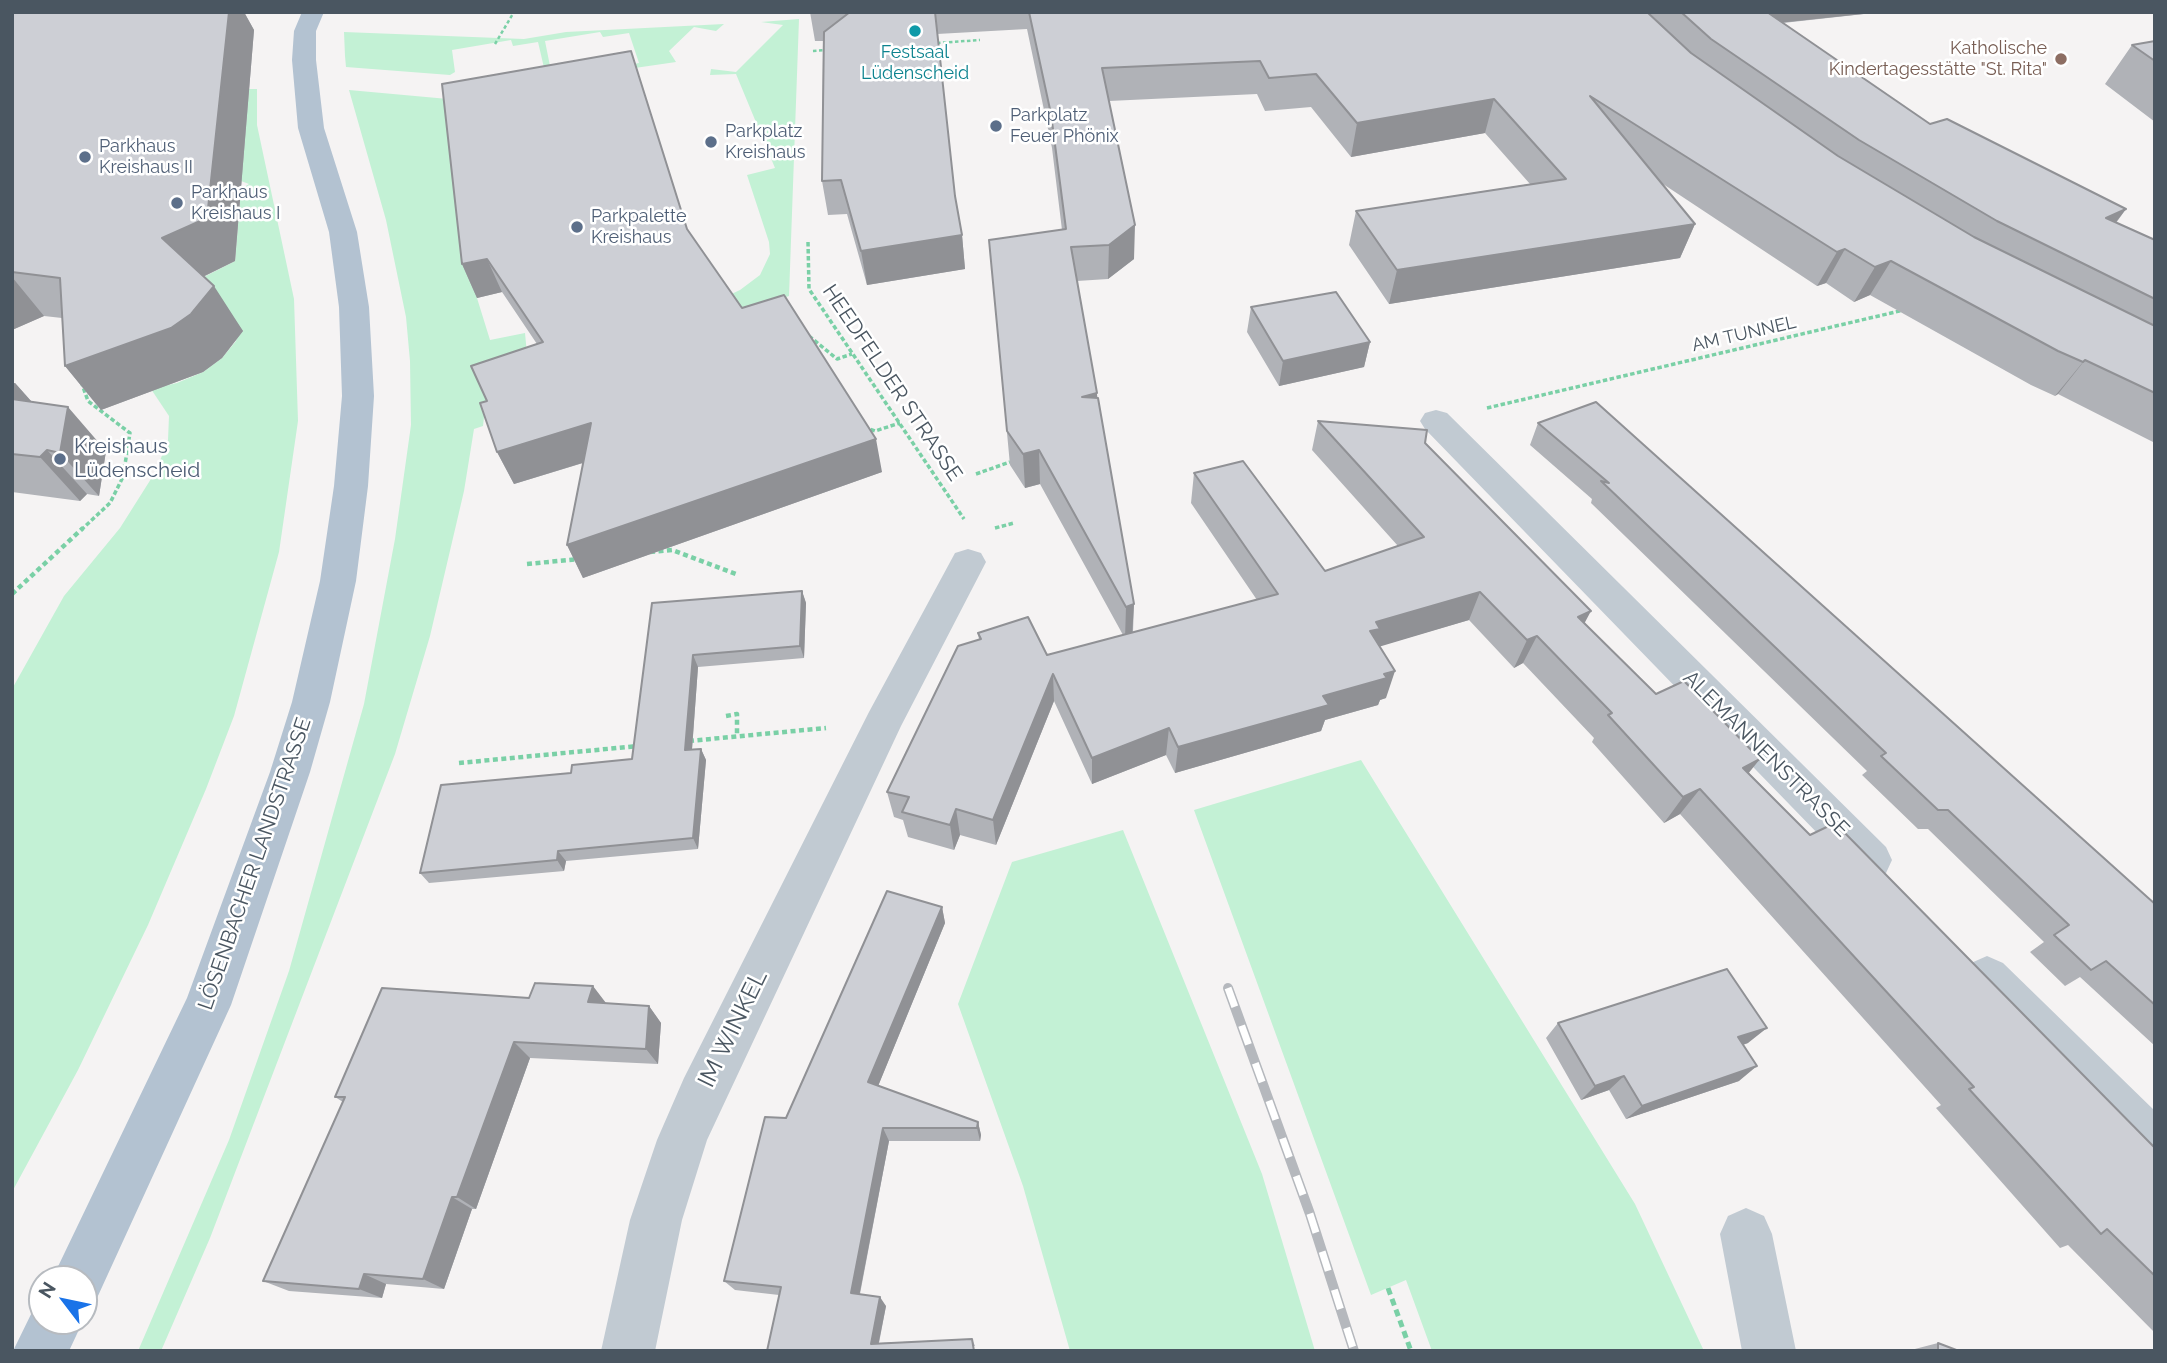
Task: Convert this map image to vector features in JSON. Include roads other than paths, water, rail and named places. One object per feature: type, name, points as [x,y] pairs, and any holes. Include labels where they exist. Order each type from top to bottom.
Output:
[{"type":"main road","name":"LÖSENBACHER LANDSTRASSE","points":[[85,1265],[208,1005],[268,842],[311,702],[338,581],[351,486],[358,396],[354,307],[343,233],[311,128],[304,60],[305,31],[313,12]]},
{"type":"main road","points":[[40,1351],[49,1335]]},
{"type":"street","name":"ALEMANNENSTRASSE","points":[[1436,421],[1897,887]]},
{"type":"street","name":"IM WINKEL","points":[[628,1351],[656,1220],[682,1140],[723,1048],[883,723],[967,542]]},
{"type":"street","points":[[1963,954],[2155,1146]]},
{"type":"street","points":[[1746,1234],[1769,1351]]},
{"type":"railway","points":[[1228,988],[1310,1214],[1354,1351]]},
{"type":"place","name":"Festsaal Lüdenscheid","points":[[915,31]]},
{"type":"place","name":"Katholische Kindertagesstätte \"St. Rita\"","points":[[2061,59]]},
{"type":"place","name":"Parkplatz Feuer Phönix","points":[[996,126]]},
{"type":"place","name":"Parkplatz Kreishaus","points":[[711,142]]},
{"type":"place","name":"Parkhaus Kreishaus II","points":[[85,157]]},
{"type":"place","name":"Parkhaus Kreishaus I","points":[[177,203]]},
{"type":"place","name":"Parkpalette Kreishaus","points":[[577,227]]},
{"type":"place","name":"Kreishaus Lüdenscheid","points":[[60,459]]}]
